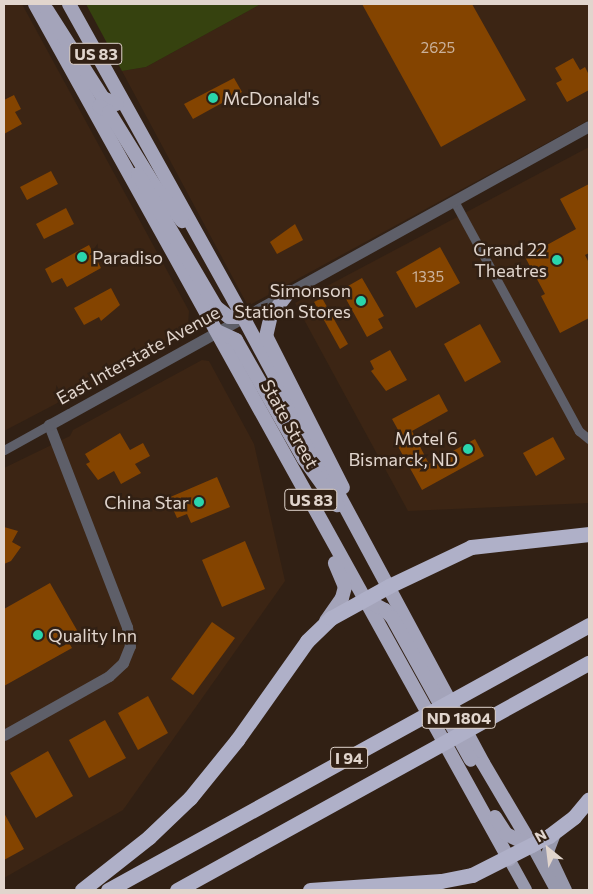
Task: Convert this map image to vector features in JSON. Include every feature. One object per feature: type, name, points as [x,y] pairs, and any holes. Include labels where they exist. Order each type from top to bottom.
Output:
[{"type":"highway","name":"State Street","points":[[35,4],[379,626],[423,679],[473,769],[512,812],[532,846]]},
{"type":"highway","points":[[42,4],[103,98],[117,104]]},
{"type":"highway","points":[[60,4],[90,43]]},
{"type":"highway","name":"State Street","points":[[69,4],[388,586],[423,679],[473,769],[509,859]]},
{"type":"highway","points":[[73,4],[78,21]]},
{"type":"highway","points":[[99,106],[109,112],[154,185],[201,242]]},
{"type":"highway","points":[[112,143],[154,198],[216,307],[229,317],[242,317]]},
{"type":"highway","points":[[289,292],[271,316],[266,336],[337,470],[356,526]]},
{"type":"highway","points":[[217,330],[236,340],[304,460],[356,526]]},
{"type":"highway","points":[[82,890],[149,837],[190,798],[237,740],[307,641],[323,625],[342,598],[345,587],[341,574],[243,394],[238,368]]},
{"type":"highway","points":[[323,625],[388,586],[470,547],[589,534]]},
{"type":"highway","points":[[364,599],[386,610],[392,617],[423,679]]},
{"type":"highway","name":"I 94","points":[[108,890],[589,625]]},
{"type":"highway","name":"I 94","points":[[177,890],[589,663]]},
{"type":"highway","points":[[473,769],[506,834],[532,846]]},
{"type":"highway","points":[[310,890],[451,880],[509,859],[532,846],[556,831],[589,799]]},
{"type":"main road","points":[[556,831],[548,852],[566,890]]},
{"type":"main road","name":"State Street","points":[[532,846],[556,890]]},
{"type":"main road","name":"State Street","points":[[509,859],[526,890]]},
{"type":"street","name":"East Interstate Avenue","points":[[4,735],[108,676],[123,663],[130,646],[127,627],[49,425],[217,330],[589,126]]},
{"type":"street","points":[[454,201],[579,431],[589,439]]},
{"type":"street","points":[[4,450],[49,425]]},
{"type":"shaded area","points":[[4,4],[22,4],[189,311],[188,324],[183,331],[132,364],[4,431]]},
{"type":"shaded area","points":[[261,4],[589,4],[589,120],[248,306],[122,71],[146,67]]},
{"type":"shaded area","points":[[589,147],[589,503],[408,511],[295,303]]},
{"type":"shaded area","points":[[202,360],[209,361],[254,444],[285,581],[123,810],[4,878],[4,468],[70,436],[73,430]]},
{"type":"green space","points":[[86,4],[261,4],[146,67],[122,71]]},
{"type":"building","points":[[362,4],[472,4],[526,100],[441,147]]},
{"type":"building","points":[[573,58],[580,70],[585,67],[589,75],[589,90],[567,102],[556,83],[562,80],[555,68]]},
{"type":"building","name":"McDonald's","points":[[234,78],[242,92],[193,119],[184,104]]},
{"type":"building","points":[[14,95],[21,109],[15,112],[22,124],[4,134],[4,100]]},
{"type":"building","points":[[51,171],[58,184],[27,200],[20,187]]},
{"type":"building","name":"Grand 22 Theatres","points":[[589,184],[589,253],[585,255],[589,263],[589,318],[560,333],[541,296],[545,294],[525,257],[576,229],[560,199]]},
{"type":"building","points":[[66,208],[74,224],[44,239],[36,224]]},
{"type":"building","points":[[295,224],[303,240],[277,254],[270,242]]},
{"type":"building","name":"Paradiso","points":[[89,245],[101,268],[67,287],[62,278],[52,283],[45,269]]},
{"type":"building","points":[[440,247],[460,283],[416,308],[396,272]]},
{"type":"building","name":"Simonson Station Stores","points":[[362,278],[384,316],[378,319],[383,328],[367,337],[341,290]]},
{"type":"building","points":[[111,288],[120,305],[101,321],[99,317],[84,325],[74,308]]},
{"type":"building","name":"Simonson Station Stores","points":[[322,298],[348,344],[340,349],[314,302]]},
{"type":"building","points":[[480,324],[501,362],[465,382],[444,344]]},
{"type":"building","points":[[390,350],[407,380],[386,391],[371,371],[374,369],[370,361]]},
{"type":"building","name":"Motel 6 Bismarck, ND","points":[[439,394],[448,411],[412,431],[429,464],[475,439],[484,456],[422,490],[395,441],[402,437],[392,419]]},
{"type":"building","points":[[120,433],[130,450],[143,443],[150,456],[135,464],[141,473],[121,484],[114,471],[98,480],[86,464],[90,462],[85,454]]},
{"type":"building","points":[[553,437],[565,459],[536,476],[523,453]]},
{"type":"building","name":"China Star","points":[[217,477],[230,507],[191,523],[187,514],[177,518],[168,498]]},
{"type":"building","points":[[4,527],[18,531],[12,542],[21,547],[11,561],[4,564]]},
{"type":"building","points":[[245,541],[265,589],[222,607],[202,560]]},
{"type":"building","name":"Quality Inn","points":[[50,583],[78,632],[66,638],[72,648],[4,686],[4,609]]},
{"type":"building","points":[[212,622],[235,638],[193,695],[171,679]]},
{"type":"building","points":[[148,696],[168,733],[138,750],[118,713]]},
{"type":"building","points":[[105,720],[126,758],[89,778],[69,740]]},
{"type":"building","points":[[48,751],[73,796],[36,818],[10,773]]},
{"type":"building","points":[[4,813],[24,849],[4,860]]},
{"type":"place","name":"McDonald's","points":[[213,98]]},
{"type":"place","name":"Paradiso","points":[[82,257]]},
{"type":"place","name":"Grand 22 Theatres","points":[[557,260]]},
{"type":"place","name":"Simonson Station Stores","points":[[361,301]]},
{"type":"place","name":"Motel 6 Bismarck, ND","points":[[468,449]]},
{"type":"place","name":"China Star","points":[[199,502]]},
{"type":"place","name":"Quality Inn","points":[[38,635]]}]
